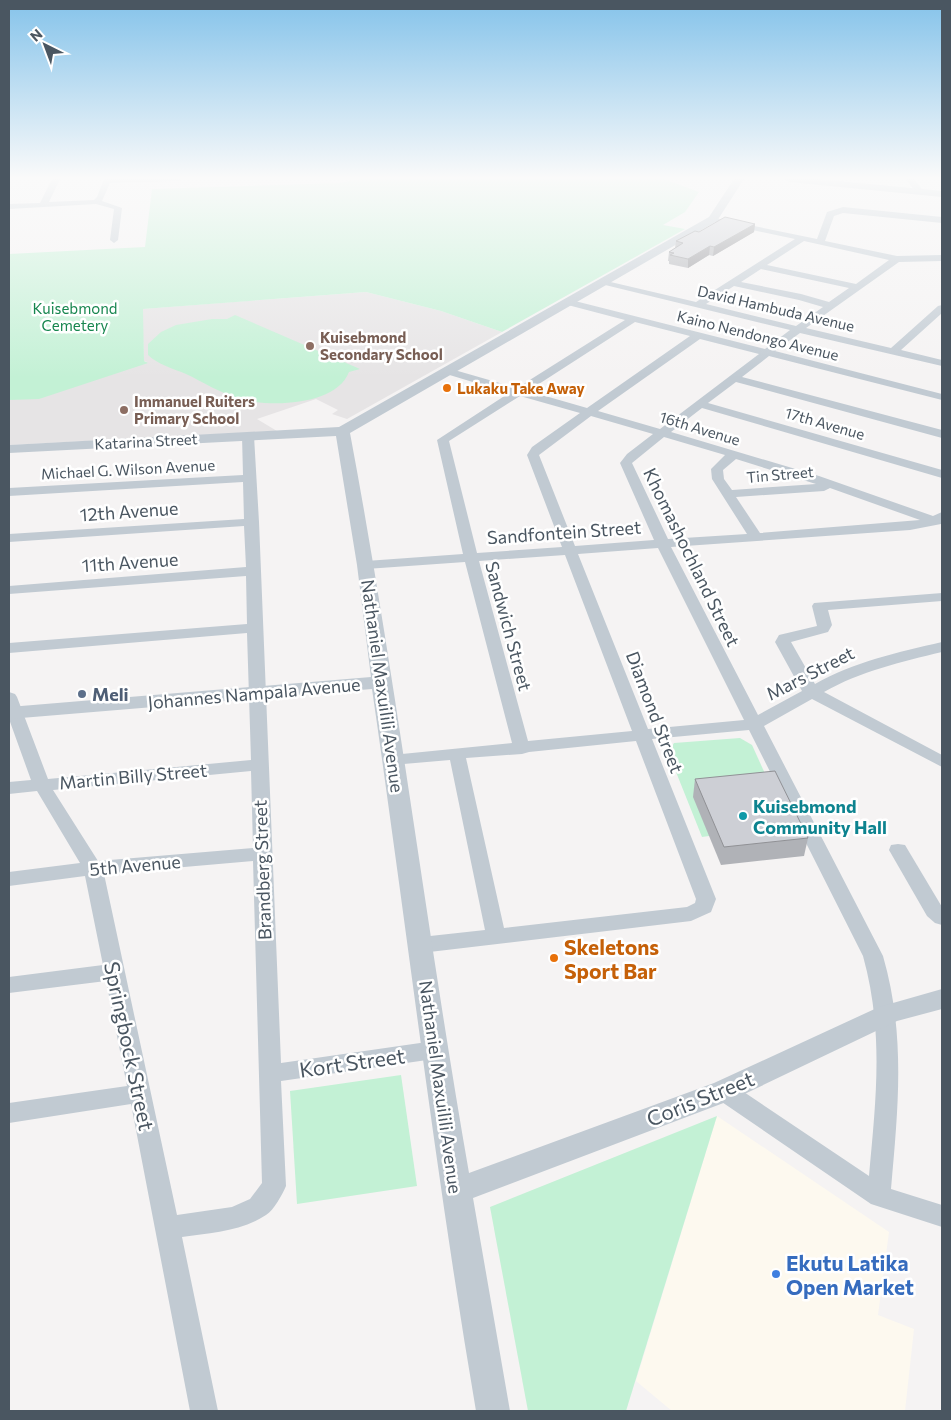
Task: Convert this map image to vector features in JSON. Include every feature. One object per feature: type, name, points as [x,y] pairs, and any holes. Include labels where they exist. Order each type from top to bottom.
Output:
[{"type":"street","points":[[342,432],[447,370],[667,245]]},
{"type":"street","points":[[698,305],[792,245]]},
{"type":"street","points":[[835,245],[897,259],[942,258]]},
{"type":"street","name":"Khomashochland Street","points":[[878,1196],[889,1082],[888,1014],[882,981],[873,956],[663,544],[626,463],[631,457],[767,352],[897,259]]},
{"type":"street","points":[[760,266],[857,287]]},
{"type":"street","name":"David Hambuda Avenue","points":[[602,283],[942,363]]},
{"type":"street","points":[[732,283],[801,297],[830,306]]},
{"type":"street","name":"Kaino Nendongo Avenue","points":[[566,302],[942,397]]},
{"type":"street","points":[[894,351],[940,312]]},
{"type":"street","name":"Sandwich Street","points":[[522,749],[471,558],[443,440],[633,319]]},
{"type":"street","name":"Diamond Street","points":[[421,945],[691,914],[704,907],[706,898],[533,455],[536,450],[586,412],[698,335]]},
{"type":"street","name":"16th Avenue","points":[[447,370],[662,433],[940,520]]},
{"type":"street","points":[[734,378],[942,434]]},
{"type":"street","name":"17th Avenue","points":[[699,404],[942,474]]},
{"type":"street","name":"Katarina Street","points":[[9,449],[342,432]]},
{"type":"street","name":"Nathaniel Maxuilili Avenue","points":[[342,432],[366,565],[380,682],[421,945],[434,1050],[493,1411]]},
{"type":"street","name":"Brandberg Street","points":[[168,1228],[234,1218],[259,1207],[274,1186],[248,436]]},
{"type":"street","points":[[733,455],[717,469],[718,479],[756,537]]},
{"type":"street","name":"Michael G. Wilson Avenue","points":[[9,492],[250,478]]},
{"type":"street","name":"Tin Street","points":[[729,494],[834,486]]},
{"type":"street","name":"Sandfontein Street","points":[[366,565],[910,526],[940,520]]},
{"type":"street","name":"12th Avenue","points":[[9,538],[252,522]]},
{"type":"street","name":"11th Avenue","points":[[9,590],[254,571]]},
{"type":"street","points":[[942,597],[820,606],[825,625],[824,629],[790,636],[784,638],[783,642],[811,692],[942,762]]},
{"type":"street","points":[[9,648],[254,628]]},
{"type":"street","name":"Mars Street","points":[[755,724],[843,675],[881,662],[942,647]]},
{"type":"street","name":"Johannes Nampala Avenue","points":[[11,708],[380,682]]},
{"type":"street","name":"Springbock Street","points":[[11,708],[41,784],[93,868],[204,1411]]},
{"type":"street","points":[[392,760],[522,749],[755,724]]},
{"type":"street","points":[[457,755],[496,936]]},
{"type":"street","name":"Martin Billy Street","points":[[9,788],[258,765]]},
{"type":"street","points":[[898,850],[934,912],[942,918]]},
{"type":"street","name":"5th Avenue","points":[[9,879],[93,868],[261,854]]},
{"type":"street","points":[[9,986],[114,972]]},
{"type":"street","name":"Coris Street","points":[[456,1191],[724,1091],[888,1014],[942,999]]},
{"type":"street","name":"Kort Street","points":[[271,1073],[434,1050]]},
{"type":"street","points":[[724,1091],[878,1196],[942,1216]]},
{"type":"street","points":[[9,1113],[140,1093]]},
{"type":"shaded area","name":"Kuisebmond Secondary School","points":[[366,292],[441,311],[502,332],[347,419],[332,414],[338,410],[316,399],[257,419],[277,431],[9,445],[9,400],[147,362],[144,361],[142,309]]},
{"type":"shaded area","name":"Ekutu Latika Open Market","points":[[717,1116],[889,1232],[878,1315],[914,1329],[905,1411],[672,1411],[636,1381]]},
{"type":"green space","name":"Kuisebmond Cemetery","points":[[145,245],[656,245],[502,332],[441,311],[366,292],[143,309],[144,361],[148,363],[39,399],[9,400],[9,254],[145,247]]},
{"type":"green space","points":[[235,315],[360,369],[349,372],[342,383],[330,392],[316,398],[300,402],[266,403],[238,398],[225,393],[161,364],[148,355],[148,344],[161,332],[176,325],[212,319],[227,319]]},
{"type":"green space","points":[[740,738],[752,745],[772,789],[709,836],[702,837],[668,752],[674,743]]},
{"type":"green space","points":[[401,1075],[417,1186],[297,1204],[290,1091]]},
{"type":"green space","points":[[717,1116],[626,1411],[528,1411],[490,1207]]},
{"type":"building","points":[[679,245],[717,245],[710,246],[688,259],[670,255],[674,253],[669,252]]},
{"type":"building","name":"Kuisebmond Community Hall","points":[[775,771],[808,838],[724,847],[695,779]]},
{"type":"place","name":"Kuisebmond Secondary School","points":[[310,346]]},
{"type":"place","name":"Lukaku Take Away","points":[[447,388]]},
{"type":"place","name":"Immanuel Ruiters Primary School","points":[[124,410]]},
{"type":"place","name":"Meli","points":[[82,694]]},
{"type":"place","name":"Kuisebmond Community Hall","points":[[743,816]]},
{"type":"place","name":"Skeletons Sport Bar","points":[[554,958]]},
{"type":"place","name":"Ekutu Latika Open Market","points":[[776,1274]]}]
